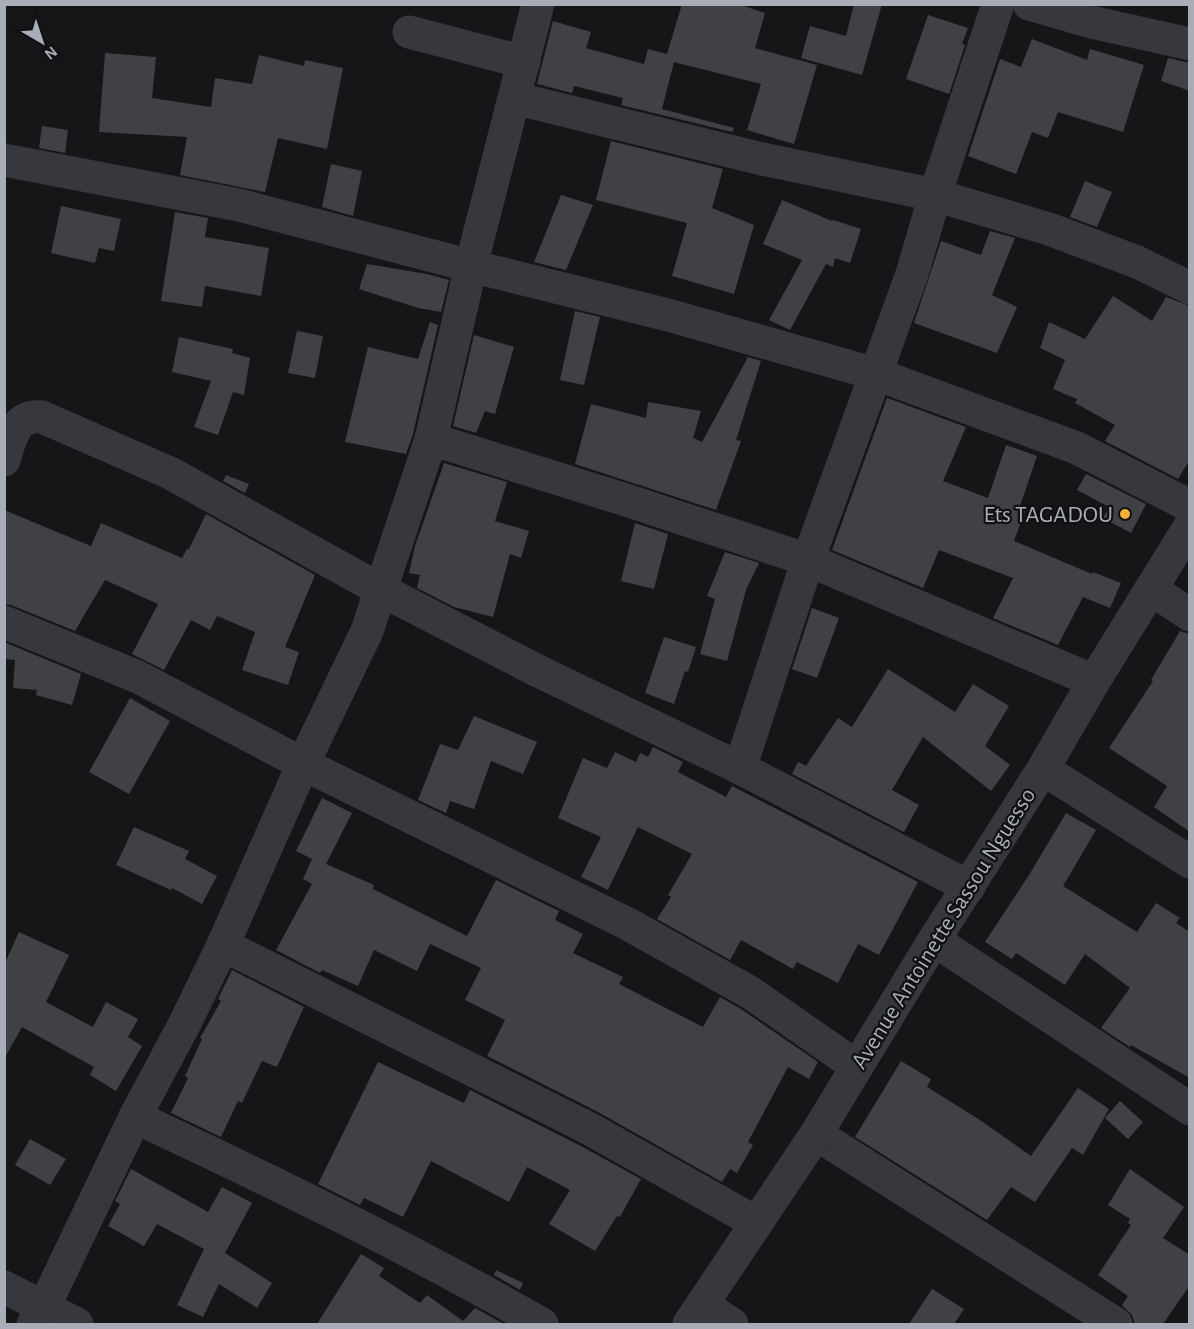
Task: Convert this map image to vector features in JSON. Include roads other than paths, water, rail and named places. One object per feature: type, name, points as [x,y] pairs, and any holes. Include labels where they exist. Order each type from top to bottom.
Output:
[{"type":"street","points":[[38,1316],[135,1117],[223,945],[303,765],[368,631],[431,439],[471,266],[538,4]]},
{"type":"street","points":[[740,768],[808,560],[912,274],[935,195],[998,4]]},
{"type":"street","points":[[1029,4],[1091,22],[1190,44]]},
{"type":"street","points":[[409,33],[524,62]]},
{"type":"street","points":[[514,98],[762,159],[935,195],[1049,229],[1137,262],[1190,288]]},
{"type":"street","points":[[4,160],[239,205],[668,315],[876,374],[1077,448],[1190,506]]},
{"type":"street","points":[[4,460],[11,434],[18,424],[34,416],[42,417],[170,473],[381,590],[538,671],[740,768],[969,887]]},
{"type":"street","points":[[431,439],[808,560],[1094,681]]},
{"type":"street","name":"Avenue Antoinette Sassou Nguesso","points":[[696,1315],[816,1134],[934,940],[1043,769],[1094,681],[1190,526]]},
{"type":"street","points":[[1151,589],[1190,615]]},
{"type":"street","points":[[4,622],[138,677],[303,765],[628,924],[751,993],[856,1066]]},
{"type":"street","points":[[1043,769],[1190,862]]},
{"type":"street","points":[[934,940],[1190,1109]]},
{"type":"street","points":[[223,945],[590,1129],[757,1223]]},
{"type":"street","points":[[135,1117],[368,1228],[542,1324]]},
{"type":"street","points":[[816,1134],[1116,1324]]},
{"type":"street","points":[[4,1287],[38,1316],[77,1324]]},
{"type":"street","points":[[696,1315],[732,1324]]},
{"type":"place","name":"Ets TAGADOU","points":[[1125,514]]}]
